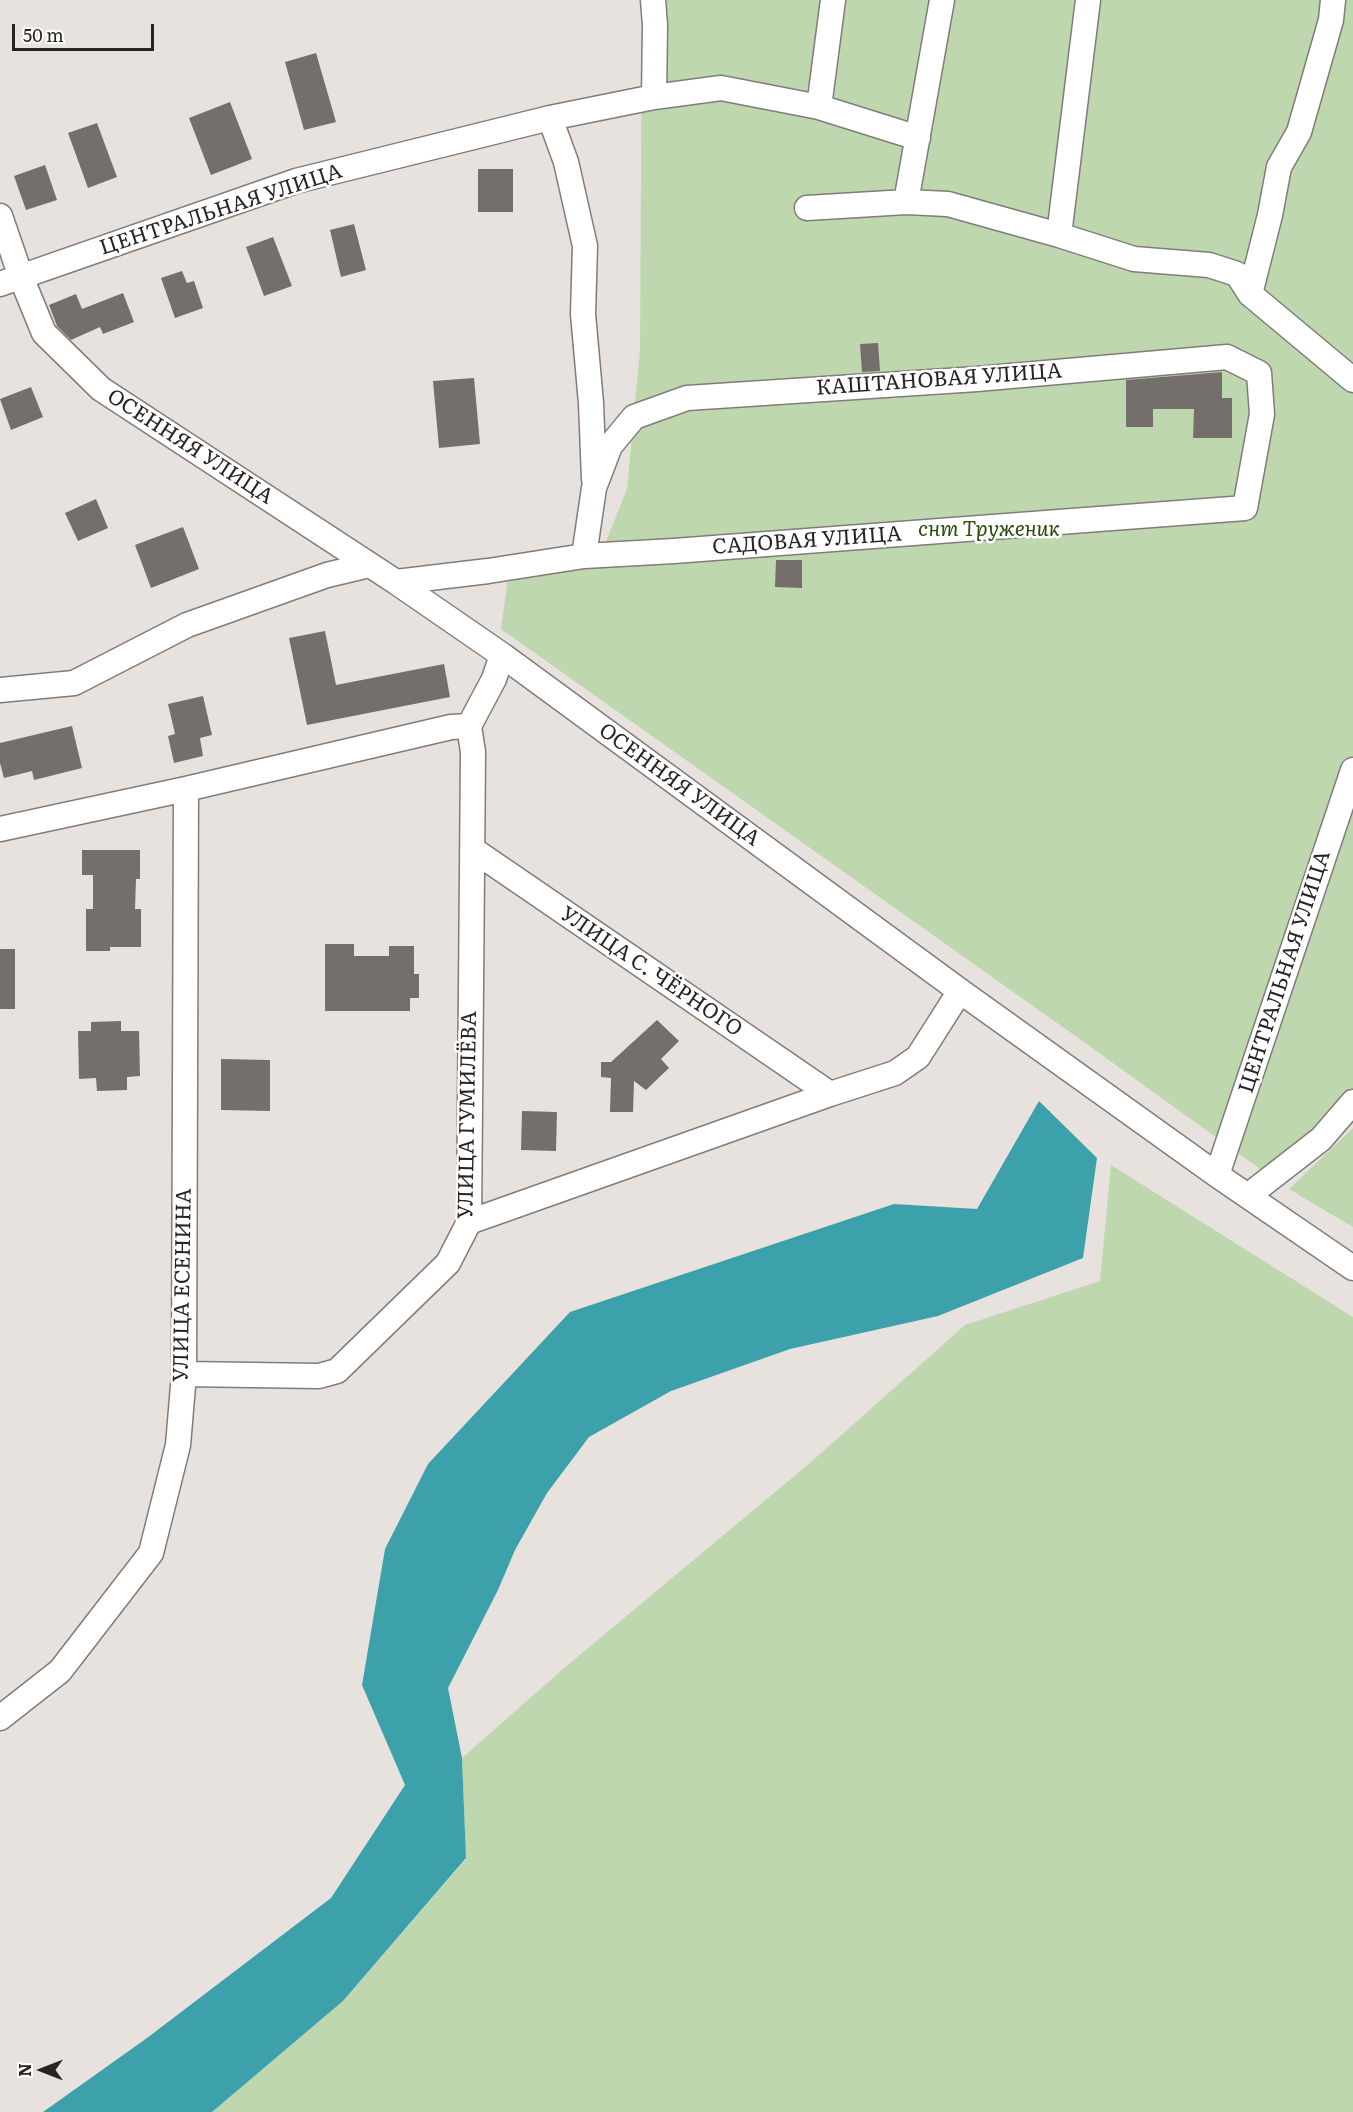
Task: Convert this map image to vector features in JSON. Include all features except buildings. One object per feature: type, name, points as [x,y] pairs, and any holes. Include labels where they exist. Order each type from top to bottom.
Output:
[{"type":"street","points":[[653,0],[654,97]]},
{"type":"street","points":[[819,107],[834,0]]},
{"type":"street","points":[[906,202],[942,0]]},
{"type":"street","points":[[1059,235],[1088,0]]},
{"type":"street","points":[[1250,294],[1270,215],[1279,167],[1303,122],[1331,20],[1333,0]]},
{"type":"street","name":"ЦЕНТРАЛЬНАЯ УЛИЦА","points":[[10,280],[296,181],[550,118],[654,97],[721,88],[819,107],[918,138]]},
{"type":"street","points":[[550,118],[566,162],[585,246],[583,314],[591,403],[594,488]]},
{"type":"street","points":[[807,208],[906,202],[948,204],[1134,259],[1209,265],[1237,274],[1250,294],[1353,380]]},
{"type":"street","name":"ОСЕННЯЯ УЛИЦА","points":[[0,216],[10,280],[44,333],[101,389],[396,582],[502,655],[960,991],[1217,1175],[1353,1268]]},
{"type":"street","name":"КАШТАНОВАЯ УЛИЦА","points":[[584,556],[594,488],[610,446],[633,417],[687,398],[977,379],[1227,357],[1259,373],[1262,414],[1245,508]]},
{"type":"street","name":"САДОВАЯ УЛИЦА","points":[[584,556],[1245,508]]},
{"type":"street","points":[[396,582],[584,556]]},
{"type":"street","points":[[0,690],[74,683],[188,625],[327,575],[369,565]]},
{"type":"street","points":[[0,829],[186,789],[451,727],[469,726],[494,678],[502,655]]},
{"type":"street","name":"УЛИЦА ГУМИЛЁВА","points":[[184,1374],[319,1376],[337,1371],[448,1263],[469,1222],[473,752],[469,726]]},
{"type":"street","name":"ЦЕНТРАЛЬНАЯ УЛИЦА","points":[[1217,1175],[1353,770]]},
{"type":"street","name":"УЛИЦА ЕСЕНИНА","points":[[0,1718],[60,1671],[151,1554],[178,1445],[184,1374],[186,789]]},
{"type":"street","name":"УЛИЦА С. ЧЁРНОГО","points":[[472,849],[830,1094]]},
{"type":"street","points":[[469,1222],[895,1073],[918,1057],[960,991]]},
{"type":"street","points":[[1249,1195],[1321,1139],[1353,1102]]},
{"type":"green space","name":"снт Труженик","points":[[642,0],[1353,0],[1353,1113],[1281,1184],[501,629],[508,578],[596,566],[627,489],[640,350]]},
{"type":"green space","points":[[1353,1128],[1353,1227],[1289,1189]]},
{"type":"green space","points":[[1111,1165],[1353,1317],[1353,2112],[212,2112],[343,2001],[466,1859],[462,1758],[563,1669],[811,1462],[965,1325],[1100,1281]]},
{"type":"water","points":[[1039,1101],[1097,1158],[1083,1258],[938,1316],[790,1349],[671,1391],[589,1437],[547,1493],[515,1550],[498,1590],[448,1688],[462,1758],[466,1858],[343,2001],[212,2112],[43,2112],[147,2038],[331,1898],[405,1785],[362,1685],[385,1549],[428,1464],[570,1312],[894,1204],[977,1209]]}]
